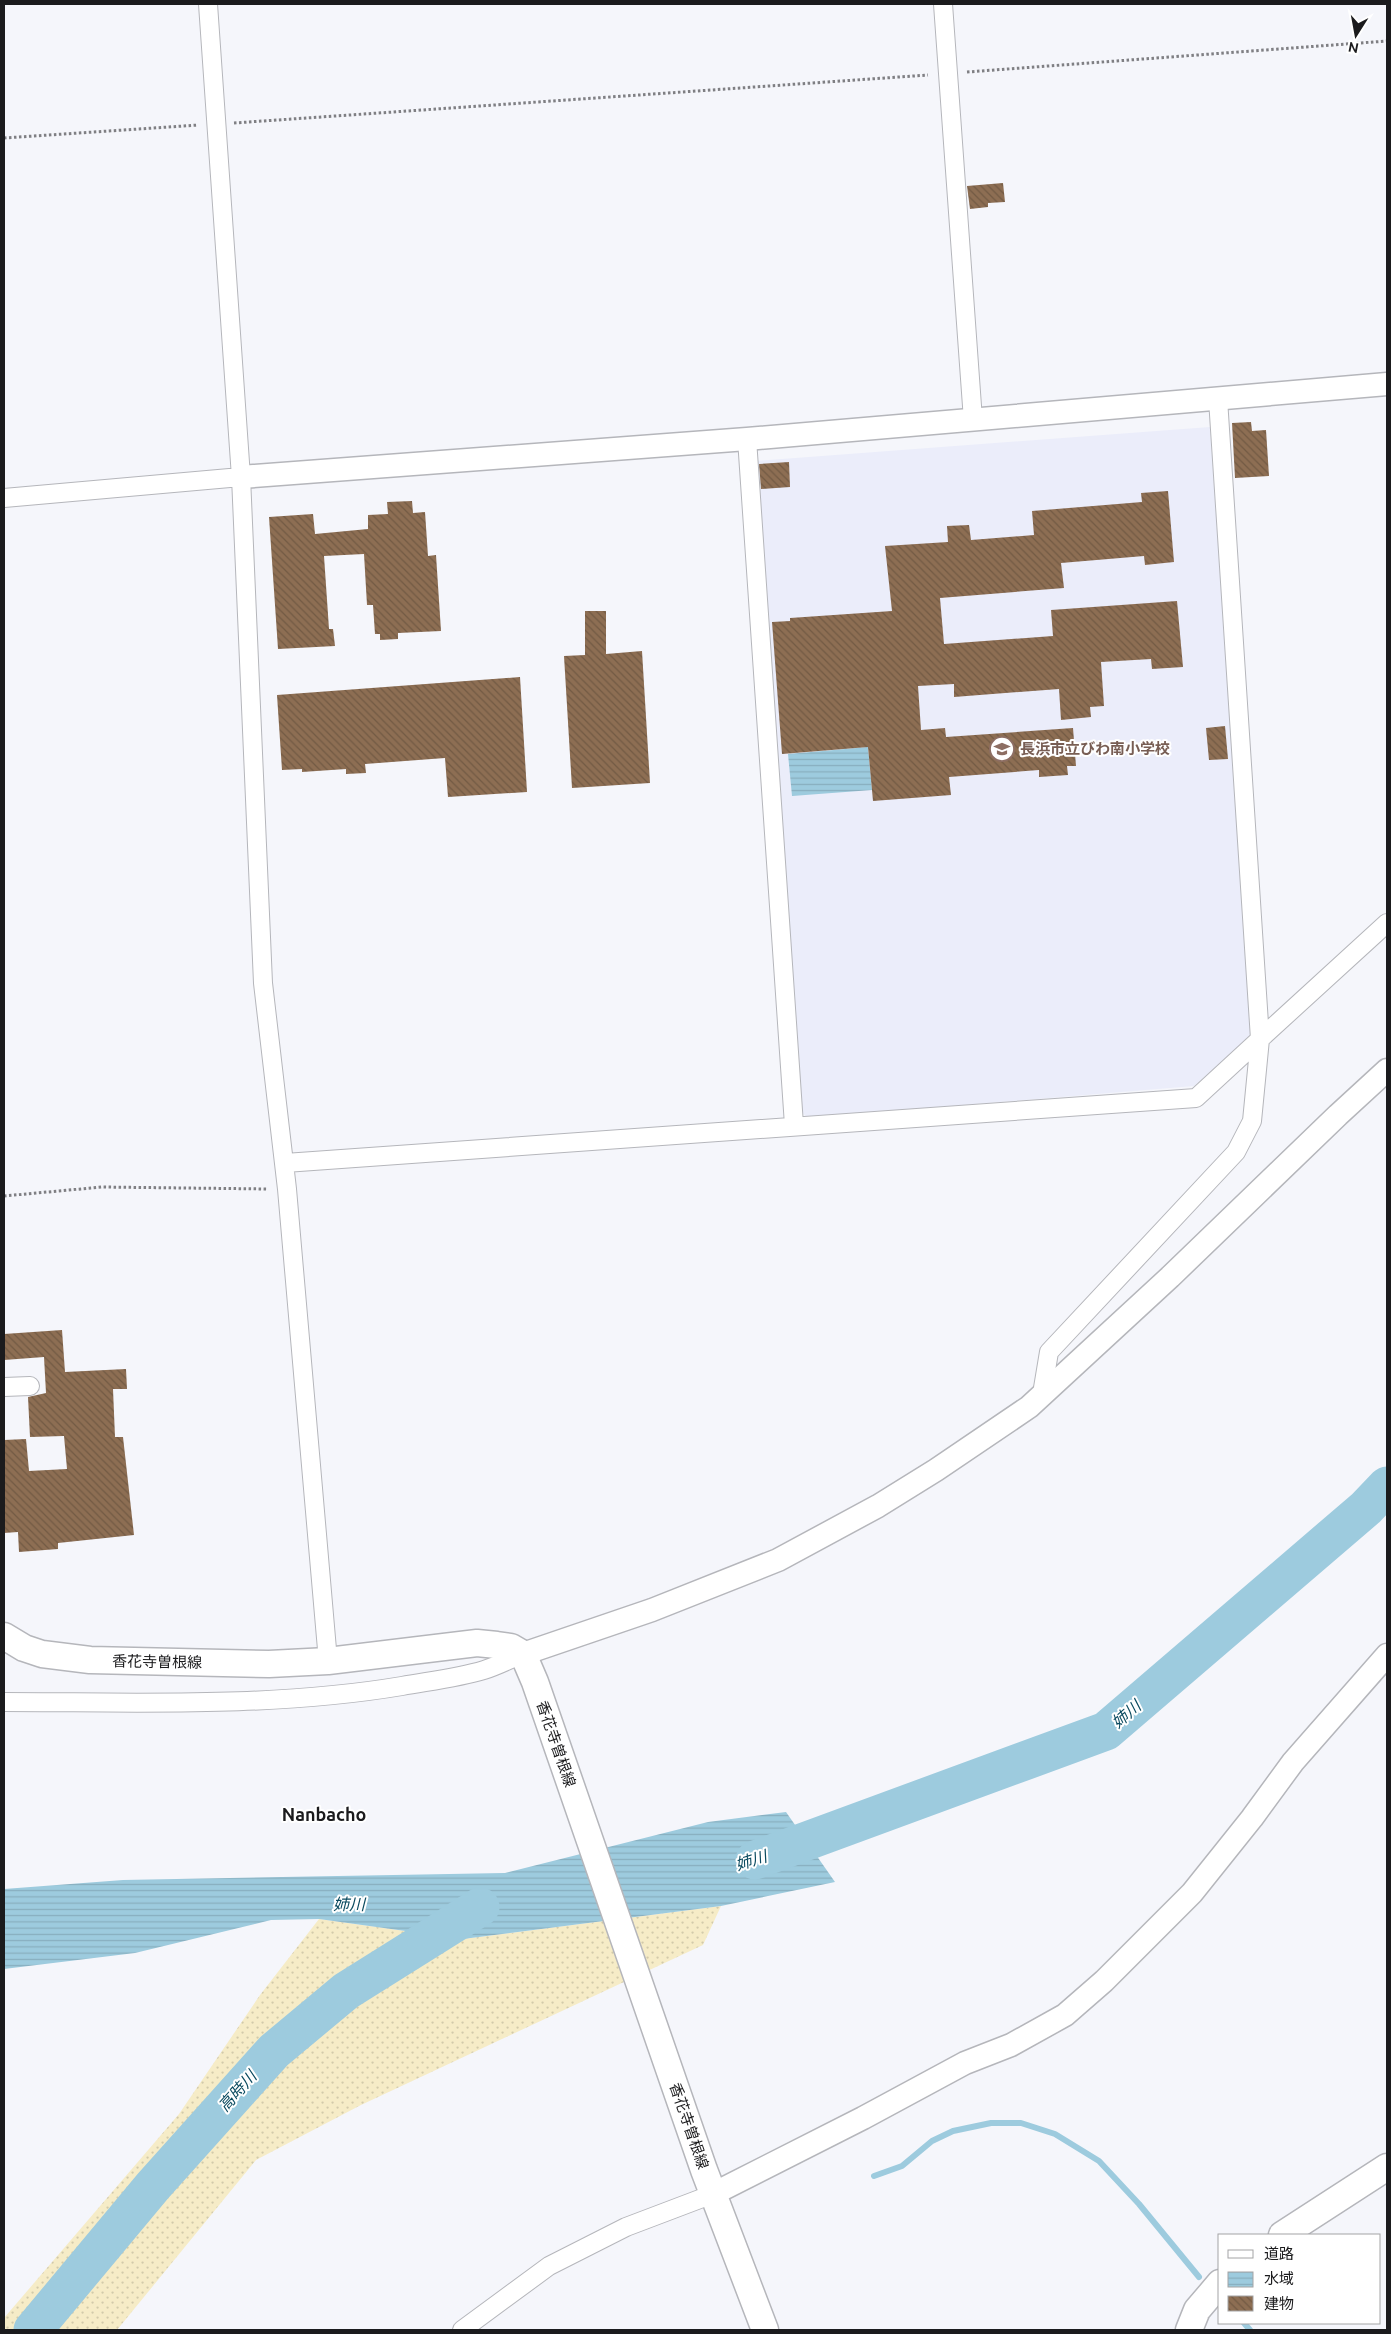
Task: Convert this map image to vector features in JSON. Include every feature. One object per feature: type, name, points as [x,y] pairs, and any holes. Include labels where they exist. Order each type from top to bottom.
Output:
[{"type":"main road","name":"香花寺曽根線","points":[[4,1636],[24,1648],[42,1654],[90,1660],[268,1664],[328,1661],[477,1643],[511,1647],[523,1654],[535,1682],[704,2170],[765,2330]]},
{"type":"main road","points":[[1284,2234],[1387,2167]]},
{"type":"main road","points":[[1189,2330],[1197,2310],[1218,2285]]},
{"type":"street","points":[[208,4],[241,477],[263,984],[287,1189],[328,1661]]},
{"type":"street","points":[[943,4],[973,420]]},
{"type":"street","points":[[4,498],[241,477],[747,440],[1387,384]]},
{"type":"street","points":[[1042,1394],[1049,1352],[1236,1152],[1252,1121],[1260,1039],[1218,399]]},
{"type":"street","points":[[747,440],[794,1125]]},
{"type":"street","points":[[284,1163],[794,1125],[1196,1098],[1387,923]]},
{"type":"street","points":[[4,1702],[216,1702],[285,1699],[363,1693],[463,1676],[630,1619],[778,1560],[878,1506],[1029,1407],[1170,1278],[1387,1070]]},
{"type":"street","points":[[4,1387],[30,1386]]},
{"type":"street","points":[[462,2330],[549,2266],[626,2227],[713,2194],[863,2118],[965,2063],[1012,2045],[1065,2015],[1104,1981],[1192,1893],[1252,1818],[1293,1762],[1387,1656]]},
{"type":"path","points":[[4,138],[948,74],[1387,41]]},
{"type":"path","points":[[4,1196],[102,1187],[287,1189]]},
{"type":"shaded area","name":"長浜市立びわ南小学校","points":[[1210,427],[1251,1037],[1194,1086],[808,1118],[797,1108],[754,461]]},
{"type":"sand","points":[[721,1906],[703,1945],[361,2105],[256,2160],[117,2330],[4,2330],[4,2318],[179,2114],[260,1995],[319,1919],[463,1939]]},
{"type":"water","points":[[868,747],[872,790],[792,796],[788,754]]},
{"type":"water","points":[[786,1812],[835,1882],[721,1906],[463,1939],[319,1919],[271,1920],[135,1953],[4,1969],[4,1889],[123,1880],[505,1873],[708,1822]]},
{"type":"building","points":[[1003,183],[1005,202],[988,203],[988,207],[970,209],[967,186]]},
{"type":"building","points":[[1251,422],[1252,431],[1266,430],[1269,476],[1235,478],[1232,423]]},
{"type":"building","points":[[789,462],[790,487],[761,489],[759,464]]},
{"type":"building","points":[[1168,491],[1174,562],[1145,565],[1144,556],[1061,563],[1064,588],[940,598],[944,644],[1053,636],[1051,610],[1177,601],[1183,667],[1152,669],[1151,659],[1101,662],[1104,706],[1090,707],[1091,717],[1061,720],[1059,689],[954,697],[954,684],[918,686],[921,730],[945,728],[946,737],[1073,728],[1076,766],[1067,766],[1068,775],[1039,777],[1039,770],[949,777],[951,795],[873,801],[868,747],[782,754],[772,622],[790,621],[790,618],[892,611],[885,546],[948,542],[947,526],[969,525],[971,540],[1034,535],[1032,511],[1142,502],[1141,493]]},
{"type":"building","points":[[412,501],[413,513],[425,512],[428,556],[436,555],[441,631],[398,633],[398,639],[380,640],[380,634],[375,634],[373,605],[367,605],[364,554],[324,556],[329,629],[333,629],[335,646],[278,649],[269,517],[313,514],[315,534],[368,529],[368,515],[388,514],[387,502]]},
{"type":"building","points":[[585,611],[606,611],[606,654],[642,651],[650,783],[572,788],[564,656],[585,655]]},
{"type":"building","points":[[520,677],[527,792],[448,797],[445,758],[365,764],[366,773],[346,774],[346,769],[302,772],[302,769],[282,770],[277,695]]},
{"type":"building","points":[[1225,726],[1228,759],[1209,760],[1206,728]]},
{"type":"building","points":[[62,1330],[65,1372],[126,1369],[127,1389],[113,1389],[115,1437],[123,1437],[134,1535],[58,1543],[58,1549],[19,1552],[18,1532],[4,1533],[4,1440],[26,1439],[29,1471],[67,1469],[64,1436],[30,1437],[28,1397],[46,1393],[44,1357],[4,1360],[4,1334]]},
{"type":"waterway","name":"姉川","points":[[755,1860],[1106,1731],[1366,1508],[1387,1486]]},
{"type":"waterway","name":"高時川","points":[[33,2330],[153,2186],[274,2051],[346,1991],[480,1907]]},
{"type":"waterway","points":[[874,2176],[902,2166],[932,2141],[953,2131],[991,2123],[1021,2123],[1055,2134],[1099,2161],[1139,2204],[1199,2277]]},
{"type":"waterway","points":[[1245,2324],[1250,2330]]},
{"type":"place","name":"長浜市立びわ南小学校","points":[[1002,749]]},
{"type":"district","name":"Nanbacho","points":[[324,1815]]}]
